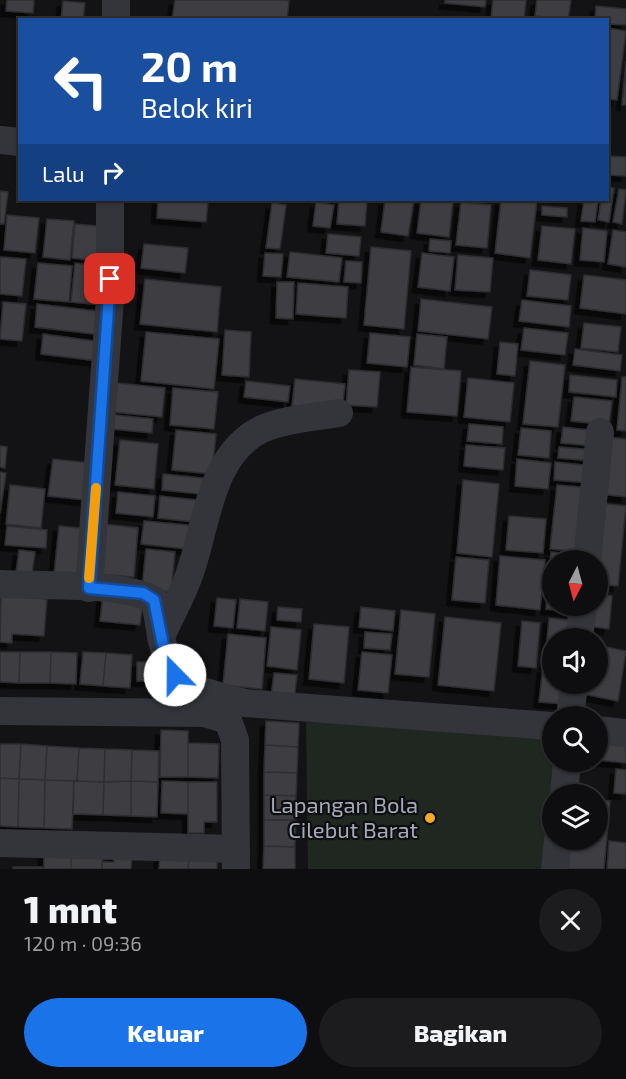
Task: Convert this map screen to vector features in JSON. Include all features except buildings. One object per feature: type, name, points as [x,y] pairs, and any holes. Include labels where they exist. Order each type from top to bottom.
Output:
[{"type":"street","points":[[116,0],[116,18]]},
{"type":"street","points":[[0,140],[18,142]]},
{"type":"street","points":[[89,588],[110,299],[110,201]]},
{"type":"street","points":[[161,637],[188,579],[208,506],[223,468],[243,445],[262,430],[339,413]]},
{"type":"street","points":[[588,550],[600,432]]},
{"type":"street","points":[[0,584],[143,593],[154,600],[161,637],[175,675],[199,690],[244,703],[542,725]]},
{"type":"street","points":[[0,711],[205,713],[228,720],[235,740],[236,859],[0,843]]},
{"type":"street","points":[[608,731],[626,733]]},
{"type":"street","points":[[555,869],[557,850]]},
{"type":"shaded area","name":"Lapangan Bola Cilebut Barat","points":[[306,722],[542,731],[542,772],[560,772],[556,784],[542,784],[542,850],[551,850],[550,869],[308,869]]},
{"type":"slow traffic","points":[[89,578],[96,488]]},
{"type":"place","name":"Lapangan Bola Cilebut Barat","points":[[430,818]]},
{"type":"route","points":[[110,279],[89,588],[143,593],[154,600],[163,645],[175,675]]}]
